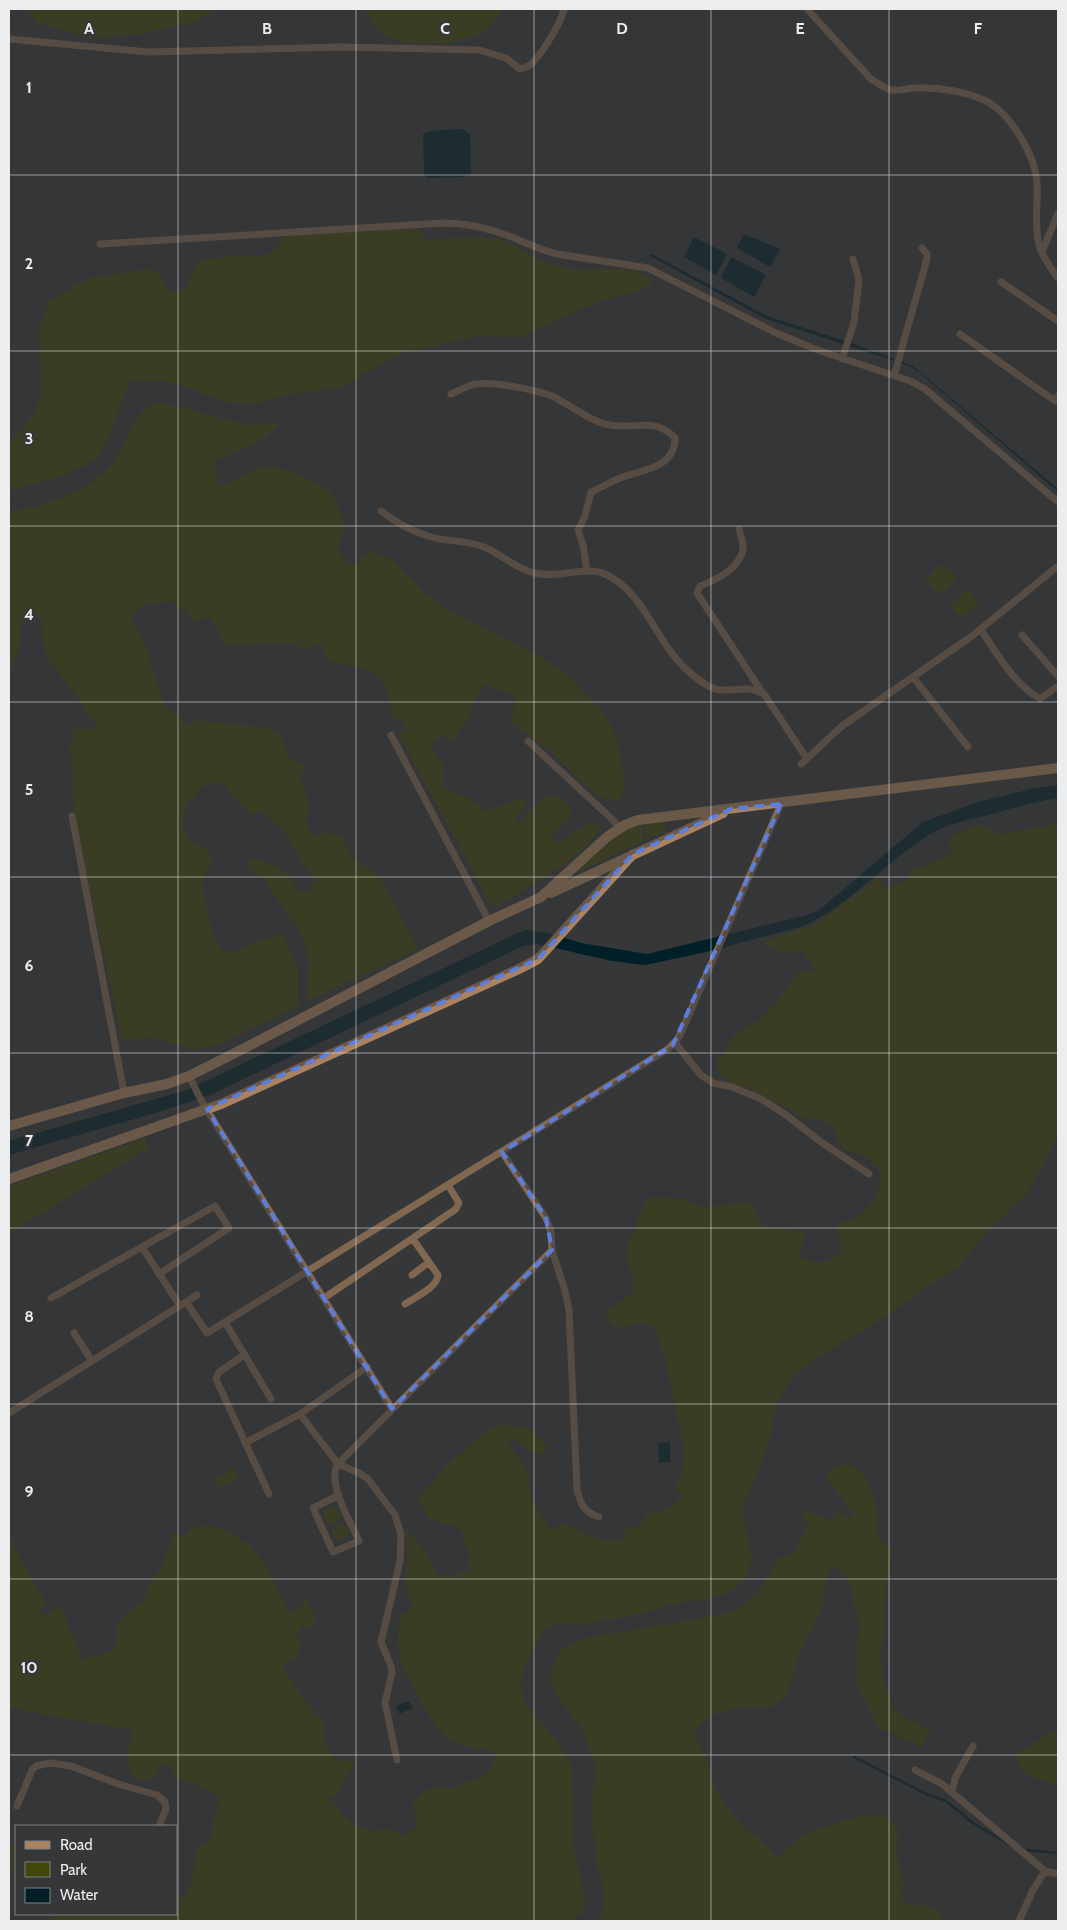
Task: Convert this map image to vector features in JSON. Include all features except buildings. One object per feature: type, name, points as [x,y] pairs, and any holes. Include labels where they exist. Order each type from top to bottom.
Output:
[{"type":"main road","points":[[541,897],[607,837],[638,820],[781,804],[1058,768]]},
{"type":"main road","points":[[9,1126],[124,1093],[190,1080],[233,1054],[489,921],[731,809]]},
{"type":"main road","points":[[9,1179],[204,1105],[519,969],[538,959],[633,854]]},
{"type":"street","points":[[9,39],[148,52],[342,47],[479,50],[506,58],[520,69],[530,65],[561,19],[564,9]]},
{"type":"street","points":[[807,9],[871,79],[883,87],[890,90],[915,88],[960,92],[976,96],[998,110],[1023,141],[1034,168],[1037,182],[1037,232],[1042,252],[1058,278]]},
{"type":"street","points":[[1042,252],[1058,213]]},
{"type":"street","points":[[100,244],[443,223],[471,226],[507,235],[544,251],[557,254],[648,268],[776,333],[811,348],[894,376],[925,389],[1058,502]]},
{"type":"street","points":[[894,376],[927,259],[927,254],[922,248]]},
{"type":"street","points":[[842,359],[854,322],[859,280],[852,259]]},
{"type":"street","points":[[1001,282],[1058,321]]},
{"type":"street","points":[[960,334],[1055,401],[1058,396]]},
{"type":"street","points":[[451,394],[474,384],[490,384],[538,392],[552,396],[609,425],[657,426],[669,431],[675,438],[675,448],[663,463],[620,478],[591,492],[585,516],[578,530],[587,571]]},
{"type":"street","points":[[381,511],[390,518],[432,538],[467,542],[484,547],[516,566],[534,573],[555,576],[596,570],[605,574],[626,587],[639,602],[686,670],[718,690],[756,689],[764,694]]},
{"type":"street","points":[[739,530],[743,545],[740,556],[725,573],[715,580],[700,586],[697,593],[749,669],[804,762],[842,726],[981,630],[997,612],[1058,566]]},
{"type":"street","points":[[981,630],[1001,659],[1020,682],[1034,695],[1040,699],[1058,686]]},
{"type":"street","points":[[1022,635],[1058,676]]},
{"type":"street","points":[[913,677],[968,746]]},
{"type":"street","points":[[390,735],[489,921]]},
{"type":"street","points":[[528,740],[613,820],[620,829]]},
{"type":"street","points":[[142,1247],[159,1274],[207,1333],[668,1050],[675,1043],[781,804]]},
{"type":"street","points":[[72,816],[124,1093]]},
{"type":"street","points":[[675,1043],[701,1075],[713,1083],[732,1087],[761,1099],[869,1174]]},
{"type":"street","points":[[190,1080],[392,1409]]},
{"type":"street","points":[[502,1152],[546,1218],[551,1231],[552,1250],[569,1310],[576,1489],[579,1500],[588,1513],[599,1517]]},
{"type":"street","points":[[324,1298],[456,1209],[458,1203],[448,1185]]},
{"type":"street","points":[[51,1298],[215,1206],[229,1228],[159,1274]]},
{"type":"street","points":[[405,1304],[436,1282],[438,1275],[412,1239]]},
{"type":"street","points":[[339,1495],[313,1508],[333,1552],[359,1541],[339,1495],[335,1487],[335,1469],[338,1464],[552,1250]]},
{"type":"street","points":[[412,1275],[429,1262]]},
{"type":"street","points":[[9,1413],[197,1295]]},
{"type":"street","points":[[225,1322],[271,1399]]},
{"type":"street","points":[[74,1333],[92,1361]]},
{"type":"street","points":[[244,1355],[219,1372],[216,1379],[269,1494]]},
{"type":"street","points":[[245,1443],[300,1414],[367,1367]]},
{"type":"street","points":[[300,1414],[338,1464],[368,1479],[395,1516],[401,1534],[400,1561],[381,1642],[392,1672],[385,1703],[397,1760]]},
{"type":"street","points":[[952,1792],[955,1778],[972,1746]]},
{"type":"street","points":[[17,1806],[32,1770],[36,1766],[50,1762],[71,1766],[118,1784],[157,1795],[164,1802],[166,1809],[159,1825]]},
{"type":"street","points":[[915,1770],[942,1784],[1045,1871],[1058,1874]]},
{"type":"street","points":[[1019,1921],[1033,1890],[1045,1871]]},
{"type":"highlighted area","points":[[781,804],[673,1045],[502,1152],[546,1218],[552,1250],[392,1409],[207,1109],[538,959],[633,854],[731,809]]},
{"type":"green space","points":[[27,9],[217,9],[195,22],[141,34],[91,38],[38,23]]},
{"type":"green space","points":[[365,9],[502,9],[491,26],[477,35],[450,42],[419,44],[391,39],[382,34]]},
{"type":"green space","points":[[419,229],[425,240],[471,237],[498,239],[539,260],[568,268],[582,270],[631,270],[650,278],[650,286],[592,304],[522,337],[480,336],[403,353],[372,369],[344,387],[285,395],[259,403],[230,403],[167,381],[131,381],[105,445],[94,460],[58,477],[9,490],[9,441],[12,441],[34,414],[40,398],[39,330],[49,302],[91,278],[148,269],[159,275],[170,291],[178,291],[185,287],[196,265],[202,260],[230,256],[263,257],[276,249],[285,235]]},
{"type":"green space","points":[[161,402],[248,425],[280,424],[265,438],[215,461],[219,487],[266,467],[285,470],[331,491],[345,524],[343,537],[338,545],[339,553],[352,565],[371,552],[392,560],[422,590],[451,612],[531,651],[567,674],[597,705],[612,726],[618,744],[625,786],[621,798],[614,801],[596,795],[546,748],[510,722],[516,698],[485,683],[474,703],[469,719],[451,741],[441,735],[429,745],[443,764],[443,786],[455,794],[462,794],[485,811],[523,799],[525,804],[521,812],[514,819],[518,823],[541,800],[552,796],[559,798],[571,806],[570,816],[551,837],[557,843],[588,824],[601,825],[592,840],[569,860],[546,877],[497,906],[490,903],[398,734],[405,731],[400,719],[394,719],[383,683],[370,670],[327,661],[322,644],[300,650],[293,643],[227,645],[209,617],[191,621],[188,610],[179,610],[175,601],[143,605],[133,614],[133,621],[147,649],[162,701],[169,710],[182,716],[183,724],[193,726],[195,720],[261,727],[279,732],[290,760],[300,762],[304,767],[304,771],[300,773],[310,808],[305,819],[311,835],[328,833],[340,836],[352,856],[377,875],[418,949],[306,1002],[309,964],[303,936],[264,880],[249,871],[247,865],[251,858],[277,867],[293,880],[300,893],[307,893],[316,880],[305,867],[284,832],[261,810],[251,815],[221,782],[205,785],[186,805],[183,827],[189,840],[208,850],[212,862],[201,884],[214,938],[223,951],[232,952],[281,933],[298,969],[298,1006],[218,1044],[194,1050],[153,1038],[122,1042],[75,816],[70,749],[74,728],[95,729],[96,721],[89,718],[79,698],[50,662],[43,647],[42,630],[38,614],[30,611],[24,620],[16,659],[9,673],[9,512],[49,502],[89,484],[110,467],[140,414],[149,406]]},
{"type":"green space","points":[[942,563],[957,578],[940,595],[925,580]]},
{"type":"green space","points":[[967,589],[980,602],[962,619],[950,606]]},
{"type":"green space","points":[[665,821],[666,833],[647,838],[645,822]]},
{"type":"green space","points":[[642,823],[644,841],[578,872],[577,870],[607,844]]},
{"type":"green space","points":[[1058,823],[1058,1135],[1027,1194],[990,1229],[957,1268],[926,1287],[891,1313],[808,1364],[795,1375],[776,1404],[769,1445],[745,1501],[743,1509],[745,1526],[752,1559],[747,1575],[736,1588],[728,1593],[712,1598],[687,1601],[635,1615],[586,1624],[560,1623],[552,1625],[545,1630],[536,1644],[524,1668],[521,1684],[524,1701],[560,1745],[572,1767],[575,1855],[585,1896],[582,1913],[572,1921],[52,1921],[49,1915],[178,1915],[178,1896],[185,1897],[188,1893],[197,1847],[210,1841],[219,1797],[197,1785],[174,1779],[173,1768],[162,1763],[153,1779],[141,1782],[131,1774],[127,1760],[132,1730],[9,1708],[9,1534],[18,1555],[46,1603],[39,1611],[41,1616],[61,1607],[82,1660],[112,1651],[117,1644],[117,1624],[144,1600],[152,1578],[159,1571],[168,1551],[172,1533],[177,1532],[181,1538],[192,1528],[212,1526],[235,1535],[249,1545],[265,1563],[288,1609],[292,1613],[301,1607],[307,1598],[316,1620],[310,1629],[303,1626],[296,1634],[301,1645],[296,1657],[281,1669],[294,1682],[295,1687],[324,1723],[324,1742],[334,1758],[356,1763],[339,1794],[329,1797],[345,1817],[355,1825],[367,1830],[388,1829],[406,1835],[419,1826],[414,1810],[414,1802],[425,1791],[438,1787],[457,1788],[472,1780],[479,1780],[490,1769],[498,1755],[463,1746],[445,1735],[431,1718],[418,1697],[401,1663],[398,1647],[398,1630],[402,1613],[410,1613],[411,1600],[408,1598],[407,1587],[405,1586],[407,1548],[405,1528],[423,1550],[436,1574],[451,1578],[459,1573],[468,1571],[470,1549],[463,1544],[463,1532],[452,1525],[429,1518],[417,1499],[449,1463],[489,1429],[504,1424],[529,1428],[548,1447],[543,1454],[535,1454],[514,1440],[508,1445],[526,1470],[532,1499],[550,1531],[565,1523],[592,1536],[607,1540],[623,1541],[626,1529],[640,1526],[647,1514],[667,1508],[683,1494],[674,1489],[680,1478],[685,1455],[666,1362],[653,1326],[639,1322],[623,1328],[613,1325],[606,1317],[607,1310],[631,1295],[633,1282],[626,1248],[645,1203],[651,1197],[682,1199],[700,1206],[750,1201],[761,1223],[768,1228],[800,1231],[806,1238],[801,1245],[799,1254],[809,1261],[821,1262],[832,1259],[841,1251],[837,1227],[844,1221],[860,1215],[866,1209],[873,1200],[880,1184],[879,1171],[875,1165],[863,1156],[841,1146],[837,1138],[837,1132],[831,1126],[815,1117],[809,1120],[751,1090],[727,1081],[721,1076],[717,1068],[717,1060],[724,1053],[732,1038],[766,1013],[799,972],[815,972],[803,951],[782,953],[763,942],[815,925],[878,878],[884,887],[891,887],[910,878],[910,871],[952,855],[949,838],[970,827],[983,825],[999,835]]},
{"type":"green space","points":[[145,1138],[149,1148],[9,1233],[9,1186]]},
{"type":"green space","points":[[842,1465],[851,1465],[859,1469],[872,1490],[876,1506],[877,1532],[880,1540],[893,1550],[886,1587],[885,1621],[880,1655],[883,1680],[895,1711],[931,1731],[922,1748],[880,1728],[871,1715],[869,1707],[857,1685],[856,1660],[859,1627],[851,1588],[848,1580],[838,1568],[829,1569],[821,1610],[802,1648],[789,1688],[782,1700],[770,1707],[737,1708],[721,1712],[706,1719],[694,1732],[706,1756],[714,1786],[726,1806],[743,1825],[779,1858],[799,1839],[821,1828],[862,1816],[875,1815],[886,1817],[893,1822],[897,1830],[897,1855],[903,1880],[901,1897],[905,1904],[923,1905],[933,1908],[938,1911],[944,1921],[599,1921],[605,1896],[597,1864],[592,1823],[595,1766],[583,1731],[555,1693],[550,1683],[555,1660],[561,1650],[571,1644],[592,1637],[713,1616],[739,1608],[760,1588],[780,1557],[795,1551],[809,1525],[803,1520],[803,1510],[829,1520],[838,1511],[848,1518],[853,1513],[826,1478],[834,1468]]},
{"type":"green space","points":[[235,1467],[240,1477],[220,1488],[215,1479]]},
{"type":"green space","points":[[329,1507],[335,1507],[340,1512],[338,1521],[329,1523],[324,1518],[324,1512]]},
{"type":"green space","points":[[337,1524],[343,1524],[348,1529],[346,1538],[337,1540],[332,1535],[332,1529]]},
{"type":"green space","points":[[1058,1728],[1058,1785],[1037,1779],[1025,1773],[1017,1762],[1015,1754]]},
{"type":"green space","points":[[15,1843],[15,1873],[9,1871],[9,1845]]},
{"type":"water","points":[[463,129],[470,134],[471,173],[465,177],[427,178],[424,173],[423,134],[429,131]]},
{"type":"water","points":[[744,234],[780,249],[770,267],[737,248]]},
{"type":"water","points":[[694,237],[727,254],[716,275],[684,257]]},
{"type":"water","points":[[652,254],[767,316],[852,343],[913,366],[1058,489],[1058,492],[920,373],[907,365],[766,319],[650,256]]},
{"type":"water","points":[[731,257],[766,275],[754,297],[721,278]]},
{"type":"water","points":[[1058,785],[1058,798],[965,821],[932,833],[836,907],[804,926],[706,952],[645,965],[612,961],[537,944],[523,946],[210,1095],[152,1114],[9,1155],[9,1141],[187,1090],[520,932],[526,930],[549,933],[581,943],[647,954],[807,915],[819,910],[923,822],[978,802],[1031,789]]},
{"type":"water","points":[[670,1442],[670,1462],[659,1463],[658,1443]]},
{"type":"water","points":[[409,1701],[413,1708],[399,1714],[396,1706]]},
{"type":"waterway","points":[[854,1757],[926,1794],[946,1801],[973,1823],[1007,1843]]},
{"type":"waterway","points":[[1027,1850],[1058,1853]]}]
